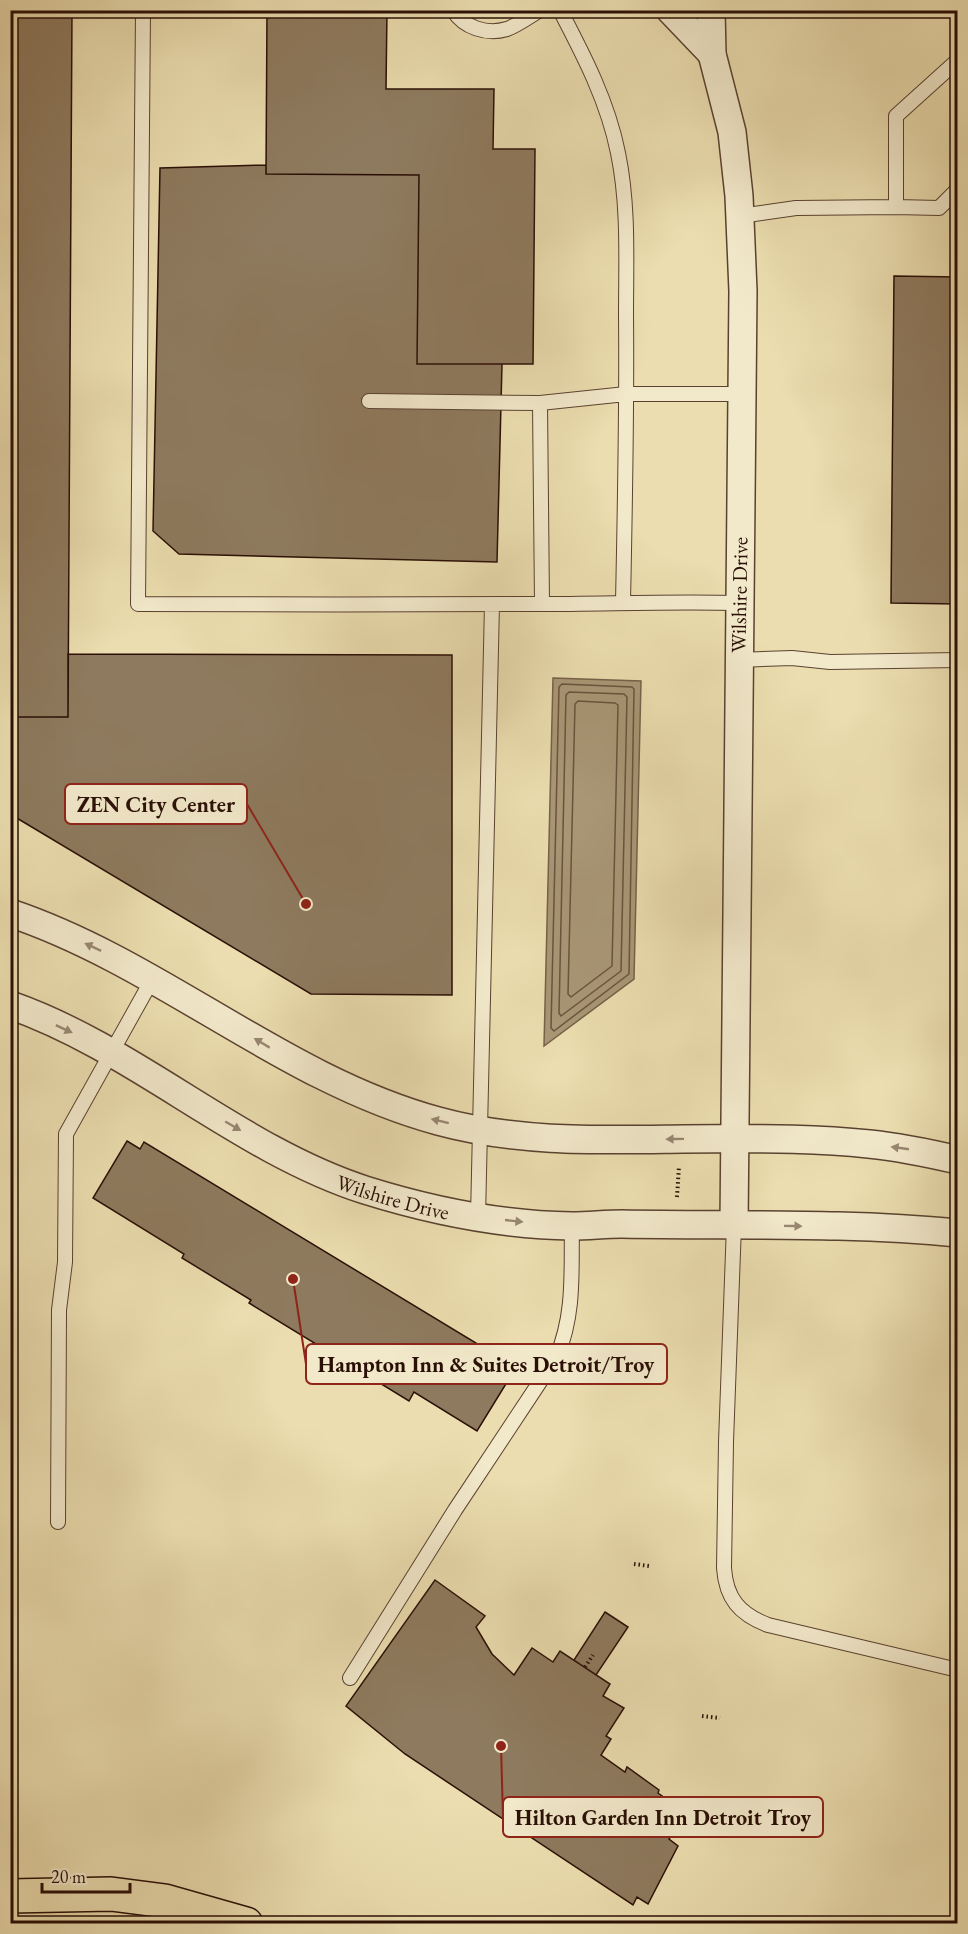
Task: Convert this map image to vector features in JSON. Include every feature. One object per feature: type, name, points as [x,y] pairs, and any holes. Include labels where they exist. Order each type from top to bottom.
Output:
[{"type":"highway","points":[[10,1896],[111,1894],[165,1901],[246,1923]]},
{"type":"street","name":"Wilshire Drive","points":[[669,10],[712,54]]},
{"type":"street","name":"Wilshire Drive","points":[[10,1005],[78,1035],[261,1143],[313,1169],[364,1190],[427,1207],[478,1217],[572,1226],[734,1225],[743,291],[740,216],[732,132],[712,54],[711,10]]},
{"type":"street","points":[[10,913],[38,922],[94,947],[153,978],[311,1072],[385,1104],[440,1122],[479,1130],[537,1137],[611,1141],[734,1139],[867,1144],[919,1151],[957,1160]]},
{"type":"street","points":[[734,1225],[913,1228],[957,1233]]},
{"type":"lane","points":[[143,10],[138,604],[623,602],[645,604],[685,601],[739,603]]},
{"type":"lane","points":[[453,10],[458,18],[478,30],[506,29],[540,10]]},
{"type":"lane","points":[[560,10],[580,48],[604,104],[618,153],[626,218],[627,393],[623,602]]},
{"type":"lane","points":[[896,207],[896,116],[957,60]]},
{"type":"lane","points":[[740,216],[796,208],[939,208],[957,189]]},
{"type":"lane","points":[[369,400],[540,403],[627,393],[742,394]]},
{"type":"lane","points":[[540,403],[542,604]]},
{"type":"lane","points":[[478,1217],[492,604]]},
{"type":"lane","points":[[738,660],[792,658],[830,662],[957,660]]},
{"type":"lane","points":[[58,1522],[59,1310],[64,1262],[66,1134],[153,978]]},
{"type":"lane","points":[[734,1225],[724,1568],[725,1583],[730,1594],[745,1613],[768,1624],[957,1670]]},
{"type":"lane","points":[[350,1678],[557,1356],[570,1316],[572,1226]]},
{"type":"path","points":[[676,1205],[679,1156]]},
{"type":"path","points":[[634,1564],[649,1566]]},
{"type":"path","points":[[585,1667],[593,1654]]},
{"type":"path","points":[[702,1716],[720,1718]]},
{"type":"water","points":[[553,678],[641,681],[634,979],[544,1046]]},
{"type":"building","points":[[10,10],[72,10],[68,717],[10,717]]},
{"type":"building","points":[[267,10],[387,10],[386,89],[494,89],[493,149],[535,149],[533,364],[417,364],[419,175],[266,174]]},
{"type":"building","points":[[266,165],[266,174],[419,175],[417,364],[502,364],[497,562],[179,554],[153,531],[160,168]]},
{"type":"building","points":[[894,276],[958,277],[958,604],[891,603]]},
{"type":"building","points":[[68,654],[452,655],[452,995],[311,994],[10,814],[10,717],[68,717]]},
{"type":"building","points":[[127,1141],[140,1149],[144,1142],[504,1360],[500,1367],[512,1374],[477,1431],[414,1392],[409,1401],[249,1303],[251,1300],[182,1258],[184,1254],[93,1198]]},
{"type":"building","points":[[435,1580],[485,1616],[476,1627],[492,1654],[514,1675],[532,1648],[553,1662],[560,1651],[610,1684],[603,1696],[624,1708],[606,1736],[611,1739],[601,1755],[625,1772],[627,1767],[659,1790],[658,1793],[672,1803],[668,1810],[681,1821],[669,1839],[678,1846],[648,1904],[637,1897],[633,1905],[405,1754],[346,1706]]},
{"type":"building","points":[[605,1612],[628,1627],[596,1675],[574,1660]]},
{"type":"place","name":"ZEN City Center","points":[[306,904]]},
{"type":"place","name":"Hampton Inn & Suites Detroit/Troy","points":[[293,1279]]},
{"type":"place","name":"Hilton Garden Inn Detroit Troy","points":[[501,1746]]}]
